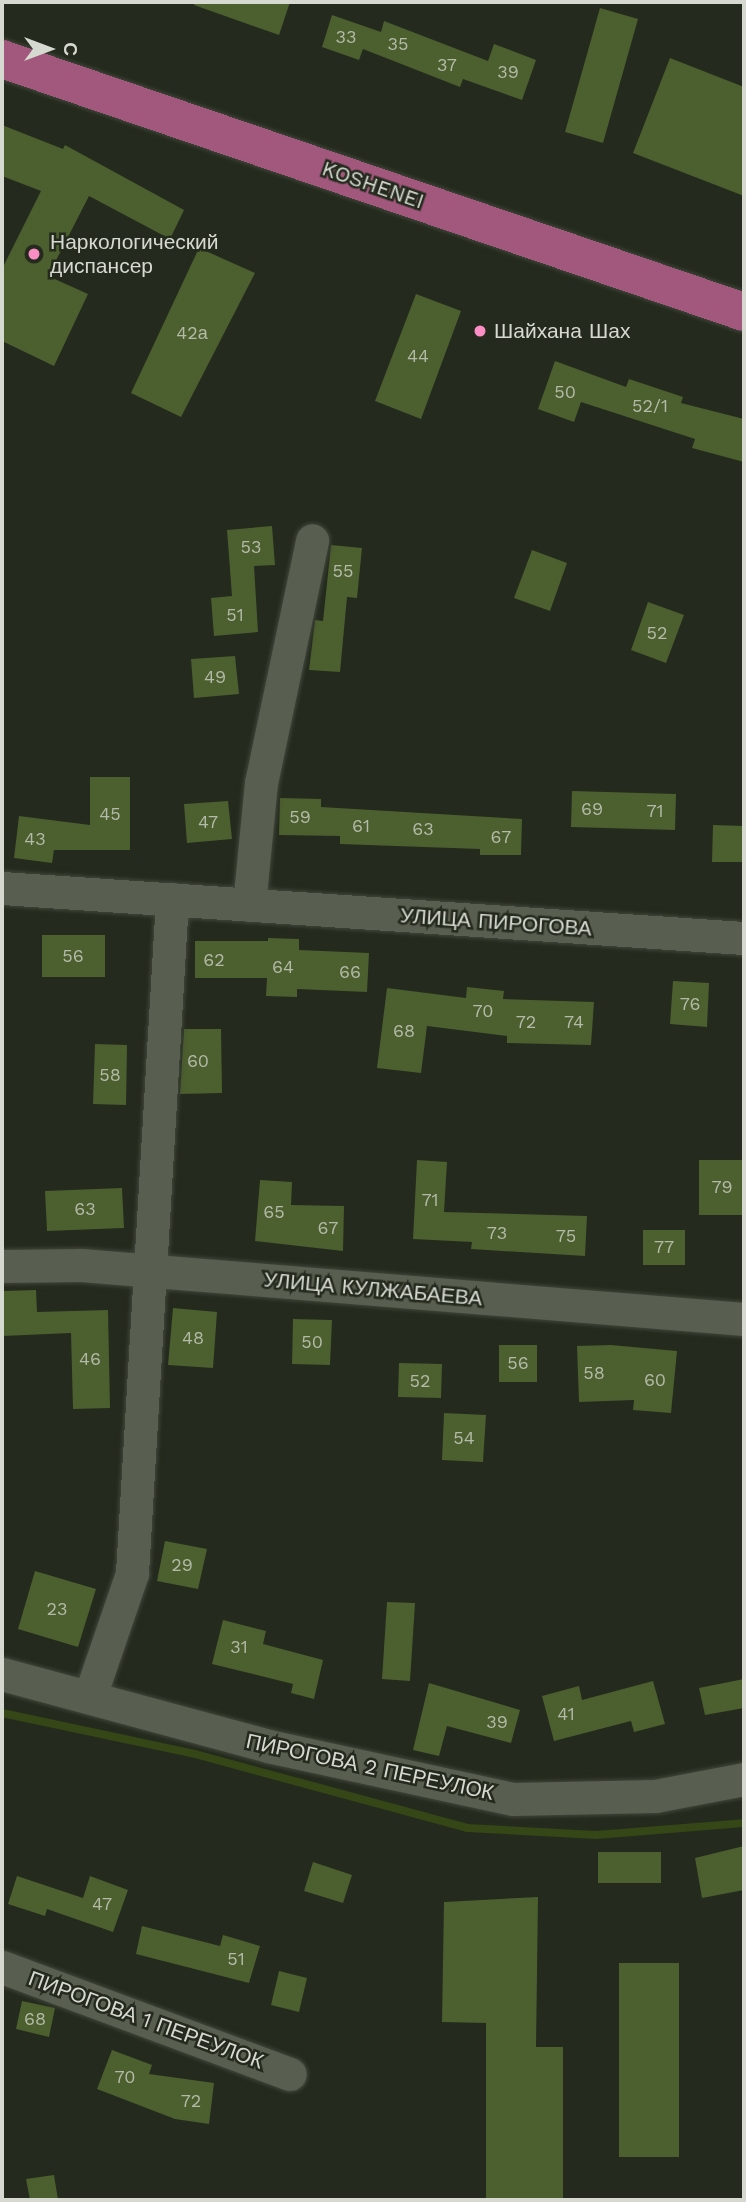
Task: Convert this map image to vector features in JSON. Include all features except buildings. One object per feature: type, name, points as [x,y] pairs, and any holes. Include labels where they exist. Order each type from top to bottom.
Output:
[{"type":"main road","name":"KOSHENEI","points":[[2,59],[744,312]]},
{"type":"street","points":[[249,905],[261,783],[312,540]]},
{"type":"street","name":"УЛИЦА ПИРОГОВА","points":[[2,888],[744,938]]},
{"type":"street","points":[[90,1696],[131,1573],[172,899]]},
{"type":"street","name":"УЛИЦА КУЛЖАБАЕВА","points":[[2,1266],[149,1270],[744,1319]]},
{"type":"street","name":"ПИРОГОВА 2 ПЕРЕУЛОК","points":[[2,1674],[268,1746],[513,1798],[655,1796],[744,1779]]},
{"type":"street","name":"ПИРОГОВА 1 ПЕРЕУЛОК","points":[[2,1967],[290,2074]]},
{"type":"waterway","points":[[2,1713],[195,1754],[467,1828],[596,1835],[744,1823]]},
{"type":"place","name":"Наркологический диспансер","points":[[34,254]]},
{"type":"place","name":"Шайхана Шах","points":[[480,331]]}]
